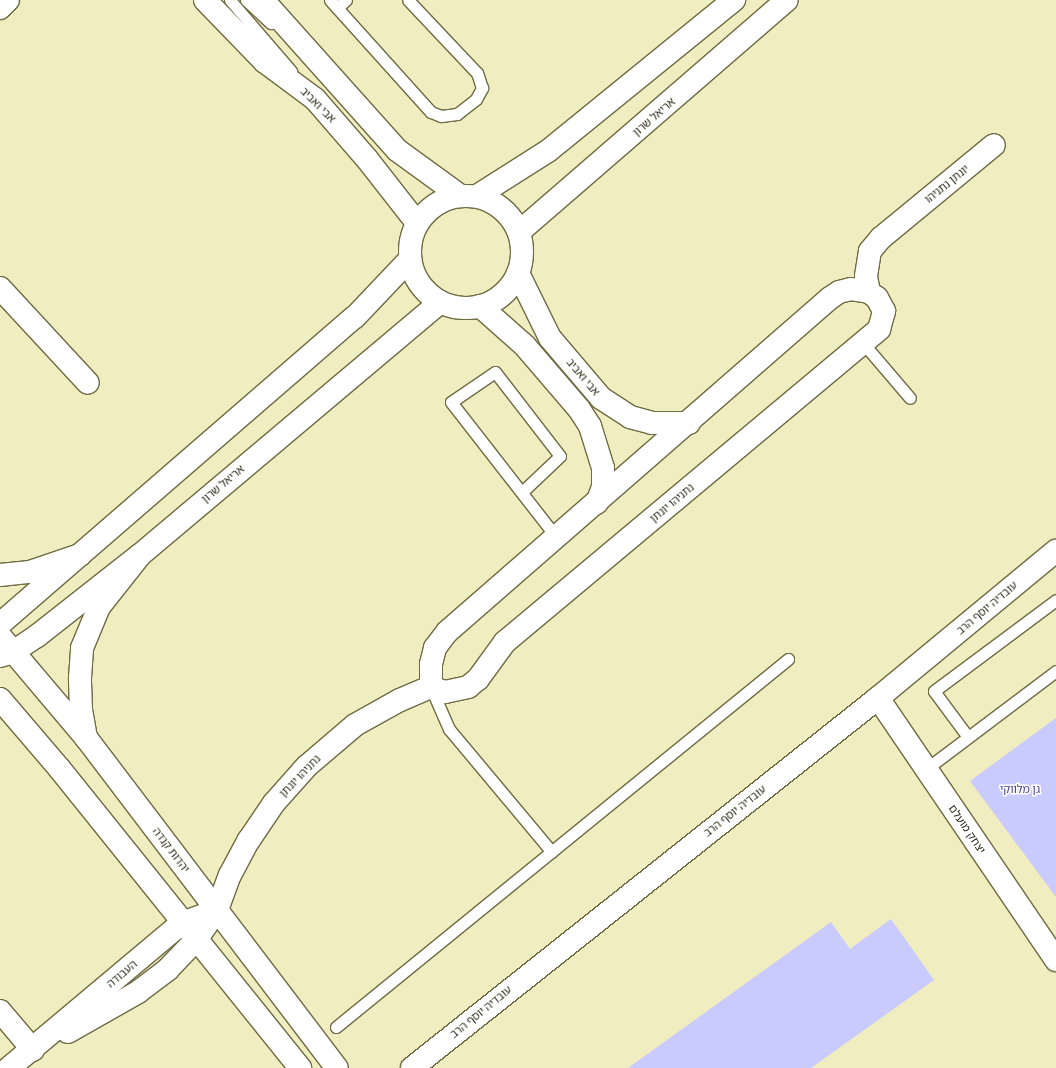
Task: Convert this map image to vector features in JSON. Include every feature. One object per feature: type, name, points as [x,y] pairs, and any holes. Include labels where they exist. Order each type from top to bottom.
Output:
[{"type":"street","points":[[0,8],[8,0]]},
{"type":"street","name":"אבי ואביב","points":[[205,0],[265,62],[314,99],[367,158],[417,223]]},
{"type":"street","points":[[263,0],[396,150],[468,196],[495,203],[510,216],[519,232],[522,250],[518,273],[509,288],[496,299],[480,306],[453,307],[440,302],[422,286],[415,276],[410,259],[410,240],[417,223],[428,210],[442,200],[468,196],[548,151],[734,0]]},
{"type":"street","name":"אריאל שרון","points":[[519,232],[787,0]]},
{"type":"street","name":"יונתן נתניהו","points":[[900,222],[994,145]]},
{"type":"street","name":"נתניהו יונתן","points":[[196,940],[217,910],[230,875],[249,840],[274,803],[307,766],[355,725],[400,700],[431,687],[445,692],[468,687],[478,679],[505,642],[879,329],[884,320],[882,304],[870,292],[866,276],[870,251],[900,222]]},
{"type":"street","points":[[0,624],[355,317],[410,259]]},
{"type":"street","name":"אבי ואביב","points":[[518,273],[550,338],[601,398],[630,417],[652,423],[689,423]]},
{"type":"street","points":[[0,288],[88,383]]},
{"type":"street","points":[[431,687],[431,664],[435,648],[447,632],[689,423],[830,298],[838,292],[851,289],[870,292]]},
{"type":"street","name":"אריאל שרון","points":[[4,648],[57,621],[140,556],[440,302]]},
{"type":"street","points":[[480,306],[525,346],[579,409],[590,426],[603,468],[603,487],[597,503]]},
{"type":"street","name":"עובדיה יוסף הרב","points":[[412,1068],[878,698],[1056,551]]},
{"type":"street","points":[[0,575],[30,572],[80,555]]},
{"type":"street","points":[[86,739],[81,704],[82,648],[99,607],[140,556]]},
{"type":"street","name":"יהדות קנדה","points":[[4,648],[86,739],[337,1068]]},
{"type":"street","name":"יצחק מועלם","points":[[878,698],[1056,960]]},
{"type":"street","points":[[0,699],[59,768],[300,1068]]},
{"type":"street","name":"העבודה","points":[[9,1068],[34,1050],[182,923],[217,910]]},
{"type":"street","name":"העבודה","points":[[34,1050],[138,992],[168,968],[196,940]]},
{"type":"street","points":[[0,1012],[34,1050]]},
{"type":"lane","points":[[230,0],[314,99]]},
{"type":"lane","points":[[246,0],[342,88]]},
{"type":"lane","points":[[346,0],[334,4],[431,112],[441,116],[457,114],[476,99],[482,88],[477,73],[408,0]]},
{"type":"lane","points":[[863,343],[910,398]]},
{"type":"lane","points":[[522,492],[560,456],[495,372],[451,402],[557,538]]},
{"type":"lane","points":[[968,737],[934,691],[1056,600]]},
{"type":"lane","points":[[336,1027],[788,659]]},
{"type":"lane","points":[[926,769],[1056,671]]},
{"type":"lane","points":[[431,687],[441,716],[449,729],[552,852]]},
{"type":"green space","name":"גן מלווקי","points":[[1056,718],[1056,897],[970,781]]},
{"type":"green space","points":[[891,919],[934,980],[811,1068],[628,1068],[831,922],[850,949]]}]
